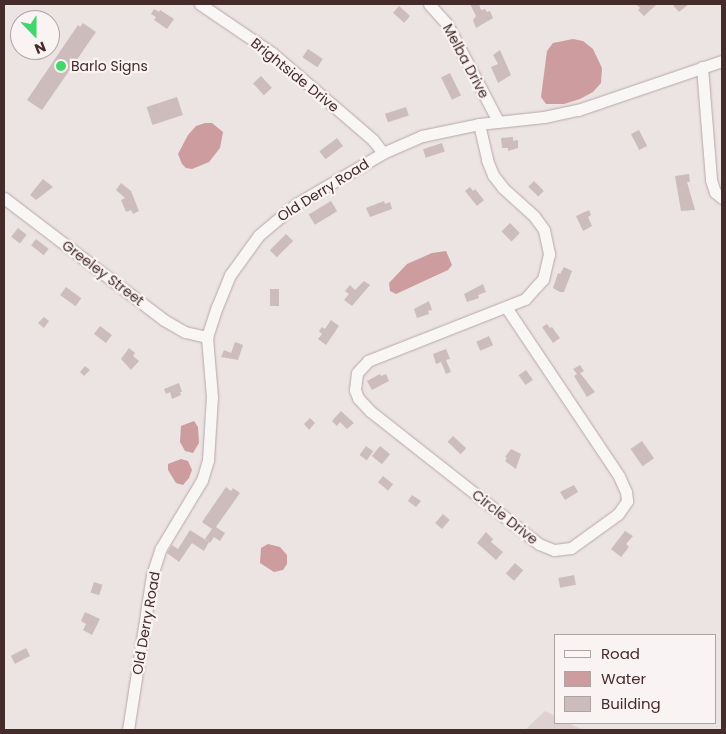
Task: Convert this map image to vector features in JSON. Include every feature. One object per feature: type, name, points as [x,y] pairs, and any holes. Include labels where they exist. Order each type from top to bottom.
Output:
[{"type":"street","name":"Brightside Drive","points":[[200,4],[272,53],[373,140],[383,153]]},
{"type":"street","name":"Melba Drive","points":[[429,4],[447,24],[498,121]]},
{"type":"street","name":"Old Derry Road","points":[[128,730],[152,575],[161,548],[202,480],[208,460],[212,398],[207,338],[228,281],[259,235],[296,204],[383,153],[422,136],[479,124],[544,117],[578,110],[722,61]]},
{"type":"street","points":[[702,68],[711,180],[715,192],[722,198]]},
{"type":"street","name":"Circle Drive","points":[[479,124],[487,160],[493,175],[503,188],[534,216],[544,230],[549,262],[539,287],[525,299],[506,308],[375,357],[362,366],[357,373],[354,390],[358,398],[370,411],[539,544],[554,550],[571,548],[618,514],[627,501],[626,492],[619,476],[506,308]]},
{"type":"street","name":"Greeley Street","points":[[4,198],[164,320],[185,332],[207,338]]},
{"type":"shaded area","points":[[545,711],[554,716],[554,724],[570,724],[583,730],[525,730]]},
{"type":"water","points":[[573,39],[583,41],[593,49],[602,68],[601,83],[593,92],[580,99],[564,104],[546,104],[541,97],[547,51],[553,43]]},
{"type":"water","points":[[212,123],[223,132],[220,148],[209,162],[192,169],[186,168],[178,154],[188,135],[196,126]]},
{"type":"water","points":[[446,251],[452,265],[448,270],[396,294],[390,291],[389,283],[407,264],[432,253]]},
{"type":"water","points":[[194,421],[198,427],[199,443],[193,453],[185,451],[180,442],[181,426]]},
{"type":"water","points":[[181,459],[188,461],[192,470],[189,478],[183,485],[176,483],[168,470],[168,464]]},
{"type":"water","points":[[268,544],[280,547],[287,555],[287,564],[283,570],[274,572],[260,563],[261,548]]},
{"type":"building","points":[[470,4],[479,4],[481,10],[490,11],[493,18],[476,28],[473,20],[476,16]]},
{"type":"building","points":[[636,4],[657,4],[644,16],[638,10],[640,8]]},
{"type":"building","points":[[672,4],[689,4],[679,12]]},
{"type":"building","points":[[399,6],[410,16],[404,23],[393,13]]},
{"type":"building","points":[[154,9],[159,12],[160,10],[174,19],[167,29],[154,20],[156,17],[151,14]]},
{"type":"building","name":"Barlo Signs","points":[[83,23],[96,32],[42,110],[27,100],[54,60],[60,60],[60,51],[78,25],[80,27]]},
{"type":"building","points":[[308,49],[323,59],[317,67],[302,57]]},
{"type":"building","points":[[500,50],[511,75],[498,83],[491,67],[498,64],[493,55]]},
{"type":"building","points":[[450,73],[461,95],[452,100],[441,77]]},
{"type":"building","points":[[261,76],[272,88],[264,95],[253,84]]},
{"type":"building","points":[[177,97],[183,115],[152,125],[147,107]]},
{"type":"building","points":[[406,107],[409,116],[388,122],[385,114]]},
{"type":"building","points":[[639,130],[647,146],[639,150],[631,134]]},
{"type":"building","points":[[513,137],[513,141],[518,140],[518,148],[508,151],[508,148],[502,148],[501,138]]},
{"type":"building","points":[[337,138],[343,146],[325,159],[319,151]]},
{"type":"building","points":[[442,143],[445,152],[426,158],[423,149]]},
{"type":"building","points":[[689,174],[690,182],[687,182],[695,210],[681,211],[675,176]]},
{"type":"building","points":[[43,179],[53,187],[36,200],[30,195]]},
{"type":"building","points":[[534,181],[544,191],[538,197],[528,187]]},
{"type":"building","points":[[121,183],[131,191],[139,211],[133,214],[131,210],[126,212],[121,200],[125,198],[116,190]]},
{"type":"building","points":[[470,187],[473,191],[475,189],[484,200],[477,206],[465,191]]},
{"type":"building","points":[[331,201],[337,211],[315,225],[309,214]]},
{"type":"building","points":[[384,201],[385,204],[390,202],[392,209],[370,217],[366,208]]},
{"type":"building","points":[[589,210],[591,215],[588,217],[592,226],[583,231],[576,216]]},
{"type":"building","points":[[510,223],[520,233],[511,241],[502,231]]},
{"type":"building","points":[[18,228],[27,235],[20,243],[11,237]]},
{"type":"building","points":[[286,234],[293,241],[277,257],[270,250]]},
{"type":"building","points":[[36,239],[49,249],[44,255],[31,245]]},
{"type":"building","points":[[564,267],[572,271],[564,292],[560,292],[553,288],[558,273],[560,274]]},
{"type":"building","points":[[364,281],[370,285],[352,306],[344,300],[349,294],[345,291],[350,285],[355,290]]},
{"type":"building","points":[[483,284],[486,292],[478,295],[479,298],[467,302],[464,294]]},
{"type":"building","points":[[66,287],[81,298],[75,306],[60,295]]},
{"type":"building","points":[[270,289],[279,289],[279,306],[270,306]]},
{"type":"building","points":[[429,301],[432,310],[428,311],[429,314],[417,318],[414,309]]},
{"type":"building","points":[[44,317],[49,321],[44,328],[38,323]]},
{"type":"building","points":[[331,320],[339,326],[326,345],[318,339],[322,334],[319,331],[322,327],[325,329]]},
{"type":"building","points":[[547,324],[550,328],[552,327],[560,338],[553,343],[542,327]]},
{"type":"building","points":[[100,326],[112,335],[106,343],[94,334]]},
{"type":"building","points":[[489,336],[493,345],[480,351],[476,342]]},
{"type":"building","points":[[235,342],[243,345],[238,360],[221,357],[224,350],[231,353]]},
{"type":"building","points":[[129,348],[135,353],[133,356],[139,361],[131,370],[121,359]]},
{"type":"building","points":[[446,349],[450,359],[446,360],[451,372],[446,374],[441,362],[436,364],[433,354]]},
{"type":"building","points":[[580,365],[584,371],[580,373],[595,392],[587,397],[574,376],[577,374],[573,369]]},
{"type":"building","points":[[85,366],[90,370],[84,376],[80,372]]},
{"type":"building","points":[[526,370],[533,380],[526,385],[519,375]]},
{"type":"building","points":[[380,374],[381,376],[386,374],[389,381],[372,390],[367,381]]},
{"type":"building","points":[[179,383],[181,395],[172,399],[170,392],[166,394],[164,389]]},
{"type":"building","points":[[341,411],[354,423],[347,429],[340,422],[337,426],[332,421]]},
{"type":"building","points":[[310,418],[315,423],[309,430],[304,424]]},
{"type":"building","points":[[453,436],[466,448],[461,454],[448,442]]},
{"type":"building","points":[[642,441],[654,458],[643,466],[631,449]]},
{"type":"building","points":[[366,446],[373,451],[367,460],[360,455]]},
{"type":"building","points":[[380,446],[390,454],[382,464],[372,456]]},
{"type":"building","points":[[511,449],[521,454],[516,469],[505,461],[507,458],[505,457]]},
{"type":"building","points":[[383,476],[393,484],[388,490],[378,482]]},
{"type":"building","points":[[574,485],[578,492],[565,500],[560,492]]},
{"type":"building","points":[[226,487],[231,491],[233,488],[240,493],[216,527],[225,533],[220,541],[214,537],[210,543],[205,539],[212,529],[202,522]]},
{"type":"building","points":[[412,495],[421,501],[416,507],[408,501]]},
{"type":"building","points":[[443,514],[450,520],[442,529],[435,523]]},
{"type":"building","points":[[190,530],[209,542],[204,551],[192,543],[179,562],[167,553],[172,545],[178,549]]},
{"type":"building","points":[[625,531],[633,536],[626,544],[629,547],[621,557],[611,549]]},
{"type":"building","points":[[486,532],[493,539],[491,542],[503,552],[496,560],[477,543]]},
{"type":"building","points":[[515,563],[523,570],[514,581],[506,574]]},
{"type":"building","points":[[574,575],[576,585],[560,588],[558,578]]},
{"type":"building","points":[[94,582],[103,585],[99,595],[91,592]]},
{"type":"building","points":[[85,612],[100,619],[92,635],[83,630],[86,624],[81,621]]},
{"type":"building","points":[[26,648],[30,656],[15,664],[11,656]]},
{"type":"place","name":"Barlo Signs","points":[[61,66]]}]
